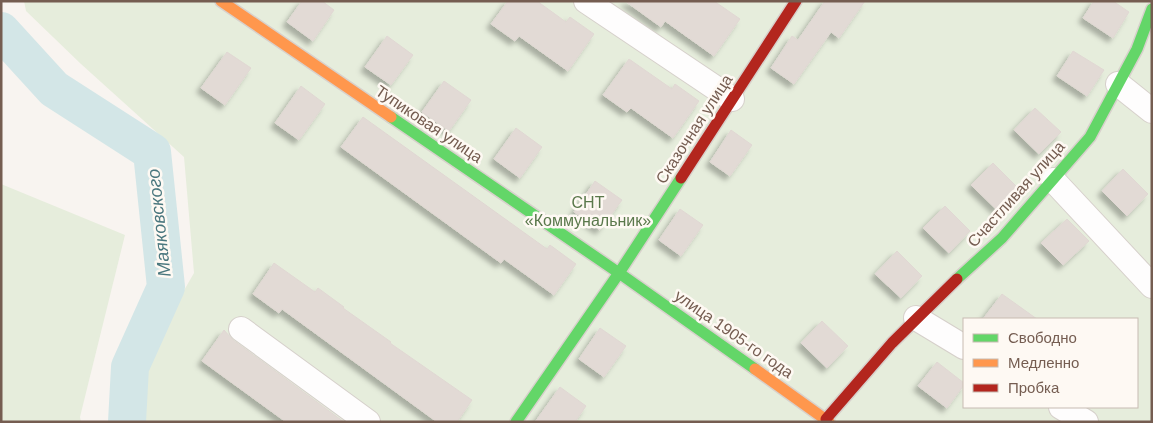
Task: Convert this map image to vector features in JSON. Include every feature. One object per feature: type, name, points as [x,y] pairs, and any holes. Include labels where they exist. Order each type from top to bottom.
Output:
[{"type":"street","name":"Тупиковая улица","points":[[221,1],[619,273]]},
{"type":"street","points":[[586,1],[732,99]]},
{"type":"street","name":"Сказочная улица","points":[[516,422],[619,273],[796,1]]},
{"type":"street","name":"Счастливая улица","points":[[828,421],[892,343],[916,318],[1002,238],[1090,137],[1118,84],[1144,45],[1152,9]]},
{"type":"street","points":[[1118,84],[1152,111]]},
{"type":"street","points":[[1053,180],[1152,286]]},
{"type":"street","name":"улица 1905-го года","points":[[619,273],[828,421]]},
{"type":"street","points":[[916,318],[963,346]]},
{"type":"street","points":[[241,328],[368,422]]},
{"type":"street","points":[[1063,408],[1086,422]]},
{"type":"green space","name":"СНТ «Коммунальник»","points":[[24,1],[1152,1],[1152,422],[142,422],[149,351],[194,273],[184,157],[81,64],[26,11]]},
{"type":"green space","points":[[1,184],[125,235],[80,417],[81,422],[1,422]]},
{"type":"building","points":[[302,1],[322,1],[334,10],[313,41],[287,22]]},
{"type":"building","points":[[508,1],[537,1],[566,22],[570,17],[594,34],[568,71],[519,36],[515,41],[491,24]]},
{"type":"building","points":[[625,1],[714,1],[740,19],[714,56],[665,21],[661,27]]},
{"type":"building","points":[[825,1],[865,1],[839,38],[831,32],[794,84],[771,68],[792,36],[798,40]]},
{"type":"building","points":[[1094,1],[1113,1],[1129,12],[1113,38],[1083,18]]},
{"type":"building","points":[[387,36],[413,55],[391,85],[365,67]]},
{"type":"building","points":[[1073,51],[1104,70],[1087,96],[1057,76]]},
{"type":"building","points":[[227,52],[251,68],[225,105],[201,88]]},
{"type":"building","points":[[629,59],[672,89],[675,84],[699,101],[673,138],[631,108],[627,112],[603,95]]},
{"type":"building","points":[[444,81],[471,100],[449,131],[422,112]]},
{"type":"building","points":[[301,86],[325,104],[299,140],[275,123]]},
{"type":"building","points":[[1035,108],[1061,132],[1039,154],[1014,130]]},
{"type":"building","points":[[363,117],[547,249],[550,245],[576,264],[554,295],[504,259],[501,263],[341,147]]},
{"type":"building","points":[[516,128],[542,147],[520,178],[494,159]]},
{"type":"building","points":[[731,130],[752,145],[730,176],[710,162]]},
{"type":"building","points":[[993,163],[1018,188],[997,210],[971,185]]},
{"type":"building","points":[[1123,169],[1148,194],[1127,216],[1102,191]]},
{"type":"building","points":[[595,181],[622,200],[600,230],[574,212]]},
{"type":"building","points":[[945,206],[970,231],[949,253],[923,228]]},
{"type":"building","points":[[680,209],[703,225],[681,256],[659,240]]},
{"type":"building","points":[[1067,219],[1089,241],[1063,265],[1041,243]]},
{"type":"building","points":[[897,251],[922,276],[901,298],[875,274]]},
{"type":"building","points":[[274,263],[315,292],[318,288],[390,343],[472,400],[457,422],[437,422],[282,309],[279,313],[253,294]]},
{"type":"building","points":[[1002,294],[1036,318],[984,318]]},
{"type":"building","points":[[822,321],[848,346],[827,368],[801,343]]},
{"type":"building","points":[[600,328],[626,346],[604,377],[579,359]]},
{"type":"building","points":[[224,330],[233,340],[344,422],[286,422],[202,361]]},
{"type":"building","points":[[937,362],[963,382],[963,386],[947,408],[918,386]]},
{"type":"building","points":[[560,387],[586,406],[575,422],[535,422]]},
{"type":"waterway","name":"Маяковского","points":[[1,31],[54,89],[152,152],[166,287],[130,367],[127,422]]},
{"type":"traffic: fast","points":[[957,279],[1002,238],[1090,137],[1137,49],[1152,9]]},
{"type":"traffic: fast","points":[[391,117],[619,273],[755,369]]},
{"type":"traffic: fast","points":[[516,422],[619,273],[681,178]]},
{"type":"traffic: slow","points":[[221,1],[391,117]]},
{"type":"traffic: slow","points":[[755,369],[829,422]]},
{"type":"traffic: jam","points":[[681,178],[796,1]]},
{"type":"traffic: jam","points":[[826,419],[892,343],[957,279]]}]
